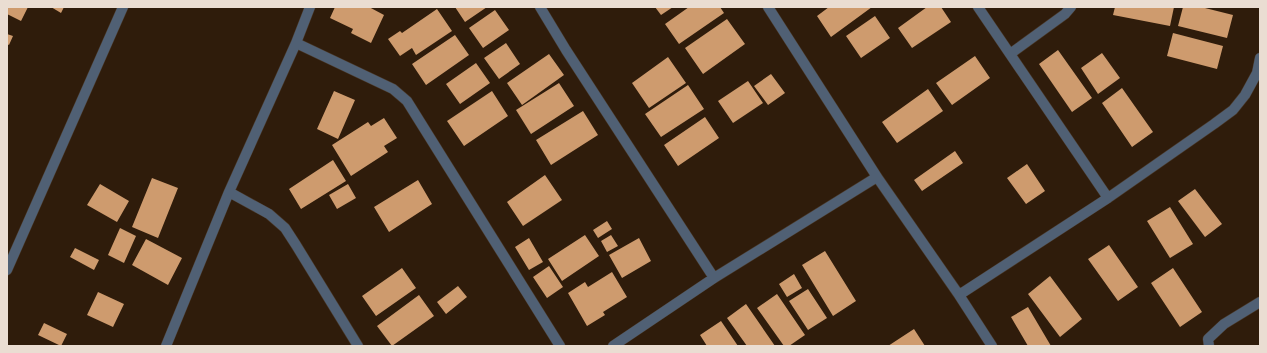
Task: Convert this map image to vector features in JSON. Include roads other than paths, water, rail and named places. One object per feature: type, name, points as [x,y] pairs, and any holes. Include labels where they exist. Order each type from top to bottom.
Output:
[{"type":"street","points":[[7,270],[123,7]]},
{"type":"street","points":[[166,346],[229,192],[296,43],[310,7]]},
{"type":"street","points":[[540,7],[566,50],[714,278]]},
{"type":"street","points":[[768,7],[877,177],[959,295],[992,346]]},
{"type":"street","points":[[978,7],[1108,198]]},
{"type":"street","points":[[1010,54],[1065,14],[1071,7]]},
{"type":"street","points":[[296,43],[393,89],[407,101],[560,346]]},
{"type":"street","points":[[959,295],[1108,198],[1233,110],[1245,95],[1257,73],[1260,58]]},
{"type":"street","points":[[613,346],[714,278],[877,177]]},
{"type":"street","points":[[229,192],[269,214],[285,228],[358,346]]},
{"type":"street","points":[[1209,346],[1208,339],[1224,324],[1260,302]]}]
